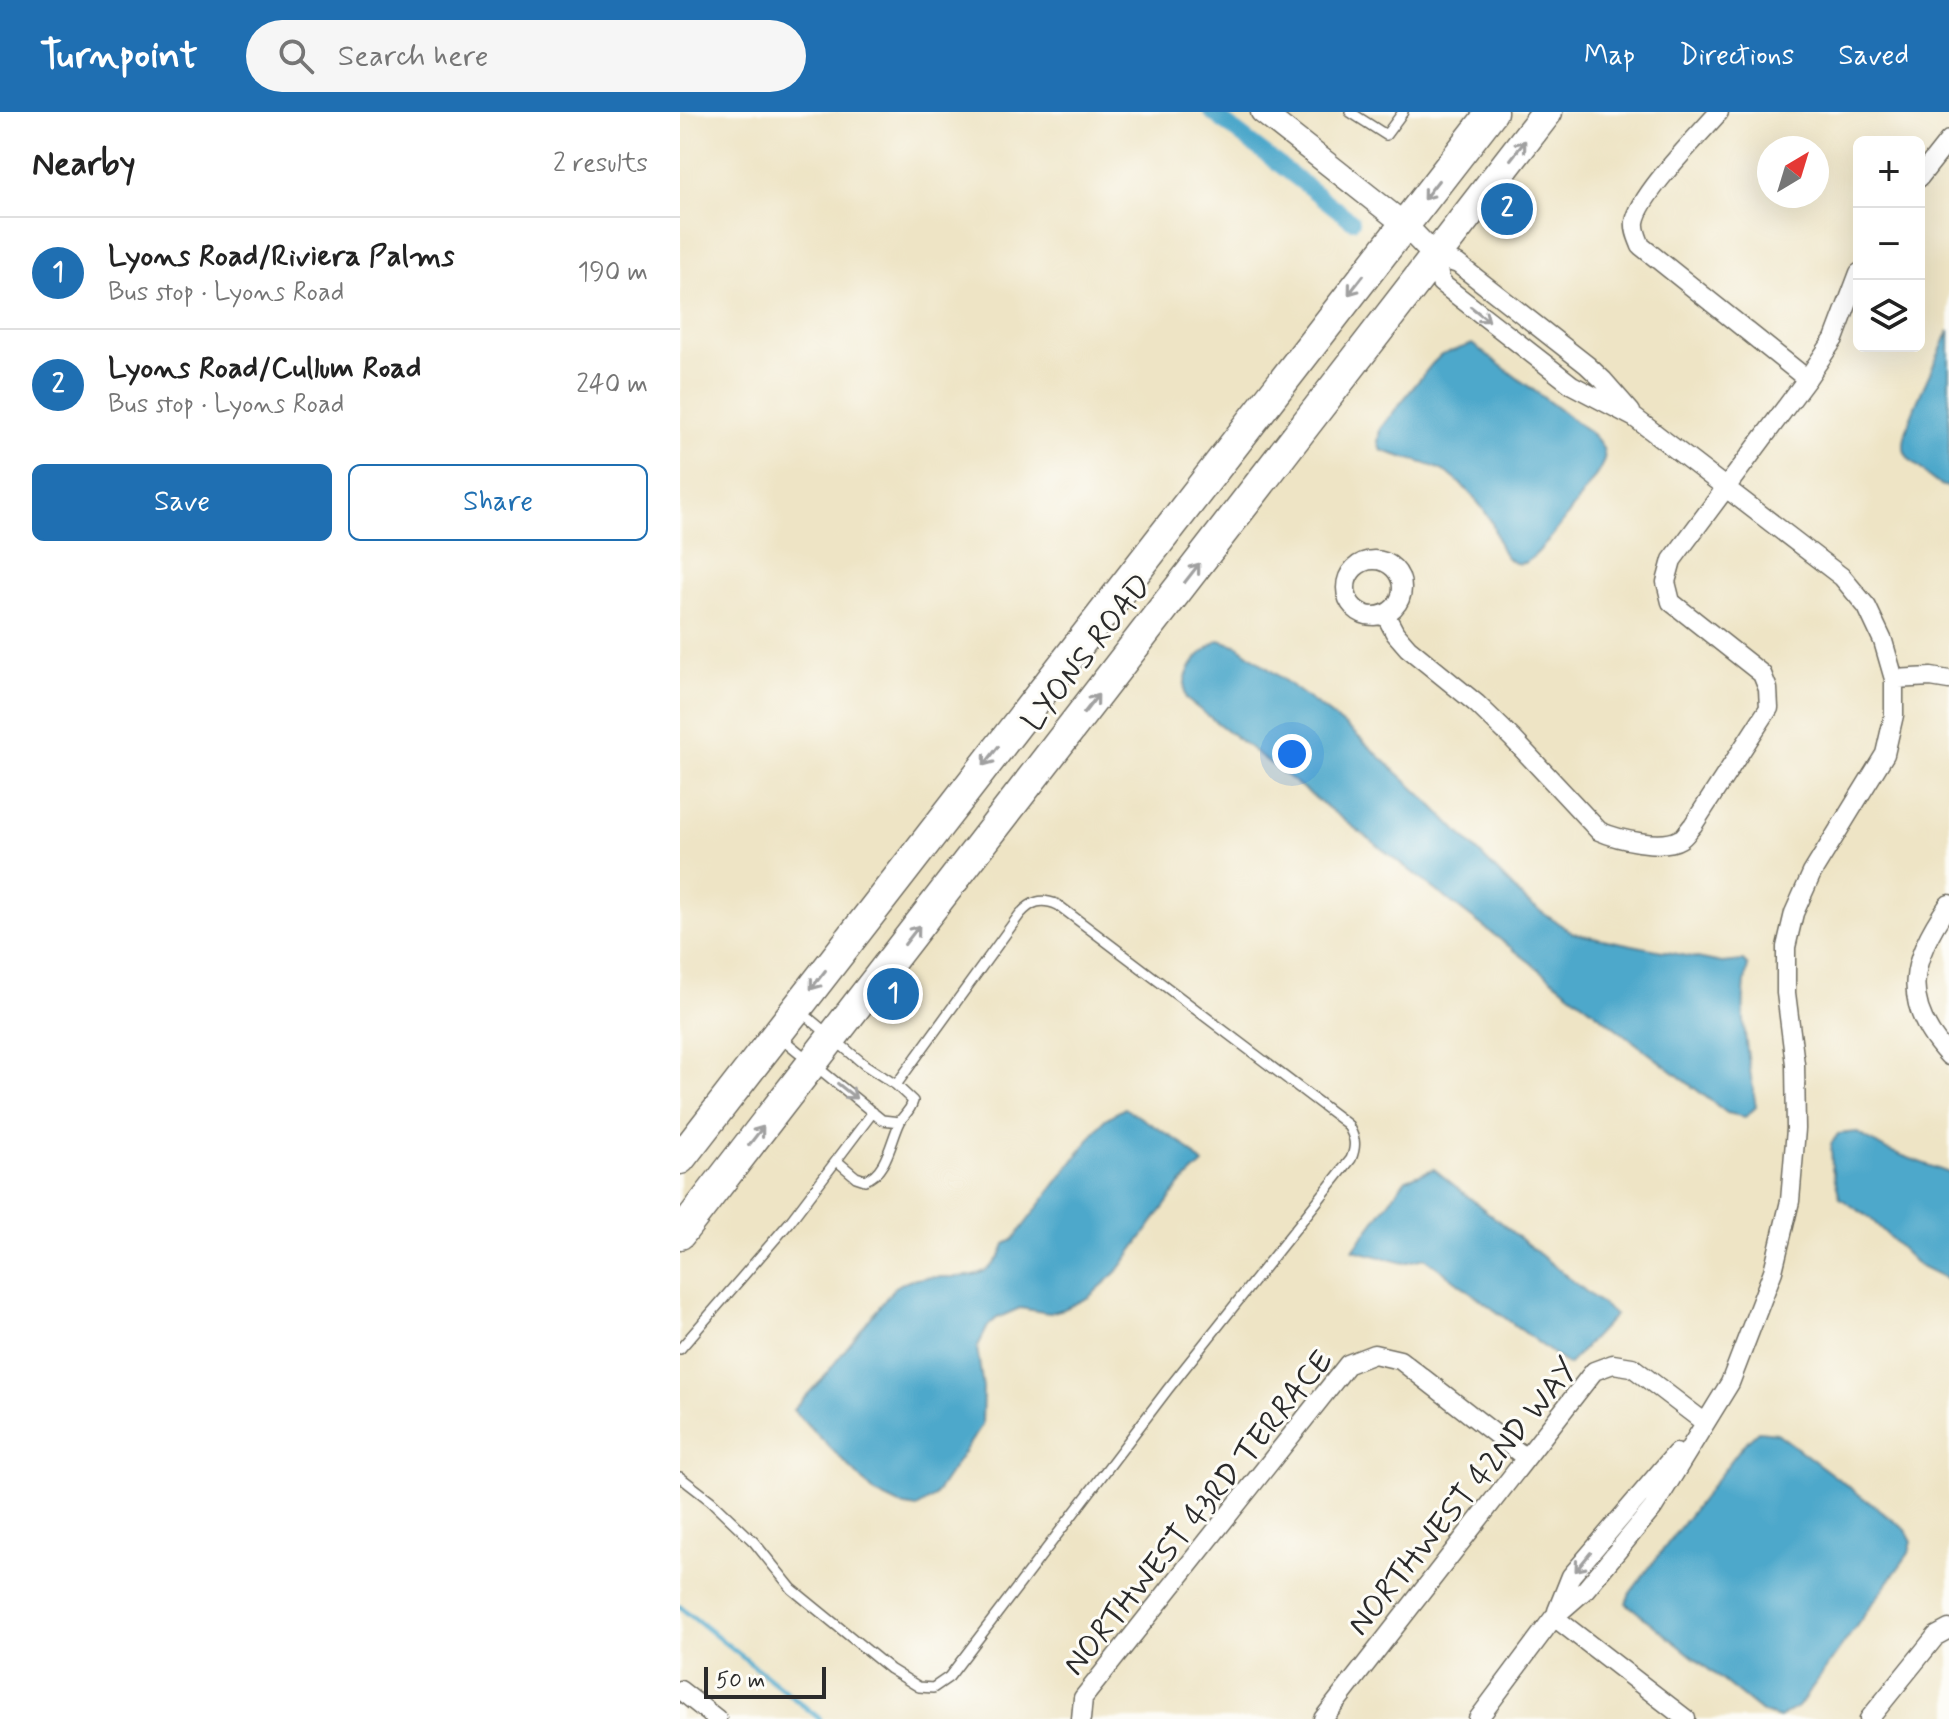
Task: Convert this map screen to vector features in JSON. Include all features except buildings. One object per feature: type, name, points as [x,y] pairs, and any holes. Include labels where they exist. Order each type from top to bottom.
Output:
[{"type":"main road","name":"LYONS ROAD","points":[[680,1159],[1492,112]]},
{"type":"main road","name":"LYONS ROAD","points":[[680,1234],[1547,112]]},
{"type":"main road","points":[[1107,606],[1144,635]]},
{"type":"street","points":[[1262,112],[1404,224],[1435,256],[1458,264],[1587,365],[1635,418]]},
{"type":"street","points":[[1719,112],[1643,202],[1634,226],[1641,246],[1807,379]]},
{"type":"street","points":[[1925,170],[1949,140]]},
{"type":"street","points":[[1435,256],[1441,283],[1572,385],[1635,418],[1842,577],[1867,607],[1883,641],[1894,679],[1894,715],[1885,754],[1812,873],[1794,913],[1786,947],[1786,993],[1795,1064],[1796,1129],[1790,1201],[1773,1271],[1750,1336],[1730,1383],[1653,1508],[1585,1590],[1554,1617],[1478,1719]]},
{"type":"street","points":[[1385,614],[1408,648],[1486,712],[1599,831],[1615,838],[1660,844],[1680,840],[1769,708],[1768,689],[1762,674],[1671,602],[1666,582],[1672,560],[1834,339],[1856,280]]},
{"type":"street","points":[[1894,679],[1931,677],[1949,680]]},
{"type":"street","points":[[1949,904],[1927,938],[1914,974],[1921,1018],[1949,1056]]},
{"type":"street","name":"NORTHWEST 43RD TERRACE","points":[[1081,1719],[1083,1698],[1348,1364],[1374,1354],[1400,1360],[1526,1458]]},
{"type":"street","name":"NORTHWEST 42ND WAY","points":[[1323,1719],[1594,1371],[1613,1364],[1632,1367],[1704,1422]]},
{"type":"street","points":[[1554,1617],[1571,1576],[1704,1422]]},
{"type":"street","points":[[1554,1617],[1686,1719]]},
{"type":"street","points":[[1869,1719],[1936,1636],[1949,1629]]},
{"type":"street","points":[[680,1690],[717,1719]]},
{"type":"lane","points":[[1356,114],[1386,135],[1403,112]]},
{"type":"lane","points":[[1572,385],[1587,365]]},
{"type":"lane","points":[[680,1477],[711,1501],[754,1542],[792,1589],[890,1669],[919,1687],[933,1688],[949,1677],[1158,1401],[1351,1159],[1355,1149],[1355,1137],[1347,1124],[1058,905],[1047,900],[1029,905],[1020,914],[896,1085]]},
{"type":"lane","points":[[797,1008],[913,1101],[875,1175],[865,1180],[856,1177],[837,1161]]},
{"type":"lane","points":[[776,1034],[882,1120],[900,1122]]},
{"type":"lane","points":[[680,1349],[789,1223],[873,1112]]},
{"type":"lane","points":[[1622,1514],[1638,1526]]},
{"type":"water","points":[[1949,330],[1949,487],[1928,477],[1908,458],[1904,447],[1915,407]]},
{"type":"water","points":[[1472,344],[1592,434],[1604,452],[1601,468],[1570,512],[1542,548],[1520,564],[1505,555],[1491,521],[1455,479],[1429,465],[1381,450],[1378,442],[1380,429],[1432,364],[1441,355]]},
{"type":"water","points":[[1219,640],[1238,646],[1351,730],[1432,805],[1528,903],[1573,933],[1722,963],[1743,961],[1748,966],[1744,1019],[1756,1107],[1745,1117],[1727,1113],[1186,699],[1188,672],[1204,651]]},
{"type":"water","points":[[1125,1108],[1183,1144],[1203,1164],[1180,1185],[1117,1272],[1089,1297],[1049,1313],[1020,1308],[997,1318],[988,1326],[977,1348],[983,1388],[982,1425],[933,1498],[917,1508],[900,1505],[875,1493],[793,1410],[822,1379],[895,1287],[927,1277],[973,1275],[986,1270],[996,1261],[1005,1244],[1013,1240],[1105,1119]]},
{"type":"water","points":[[1856,1132],[1887,1150],[1949,1173],[1949,1280],[1917,1264],[1870,1218],[1840,1198],[1832,1168],[1831,1144],[1838,1134]]},
{"type":"water","points":[[1434,1169],[1615,1315],[1568,1365],[1425,1258],[1404,1263],[1353,1250],[1406,1179]]},
{"type":"water","points":[[1758,1431],[1777,1433],[1906,1530],[1912,1541],[1909,1553],[1798,1707],[1779,1718],[1763,1713],[1626,1603],[1630,1593],[1743,1445]]},
{"type":"waterway","points":[[1211,112],[1352,221]]},
{"type":"waterway","points":[[680,1607],[820,1719]]},
{"type":"place","name":"Lyons Road/Cullum Road","points":[[1507,209]]},
{"type":"place","name":"Lyons Road/Riviera Palms","points":[[893,994]]}]
